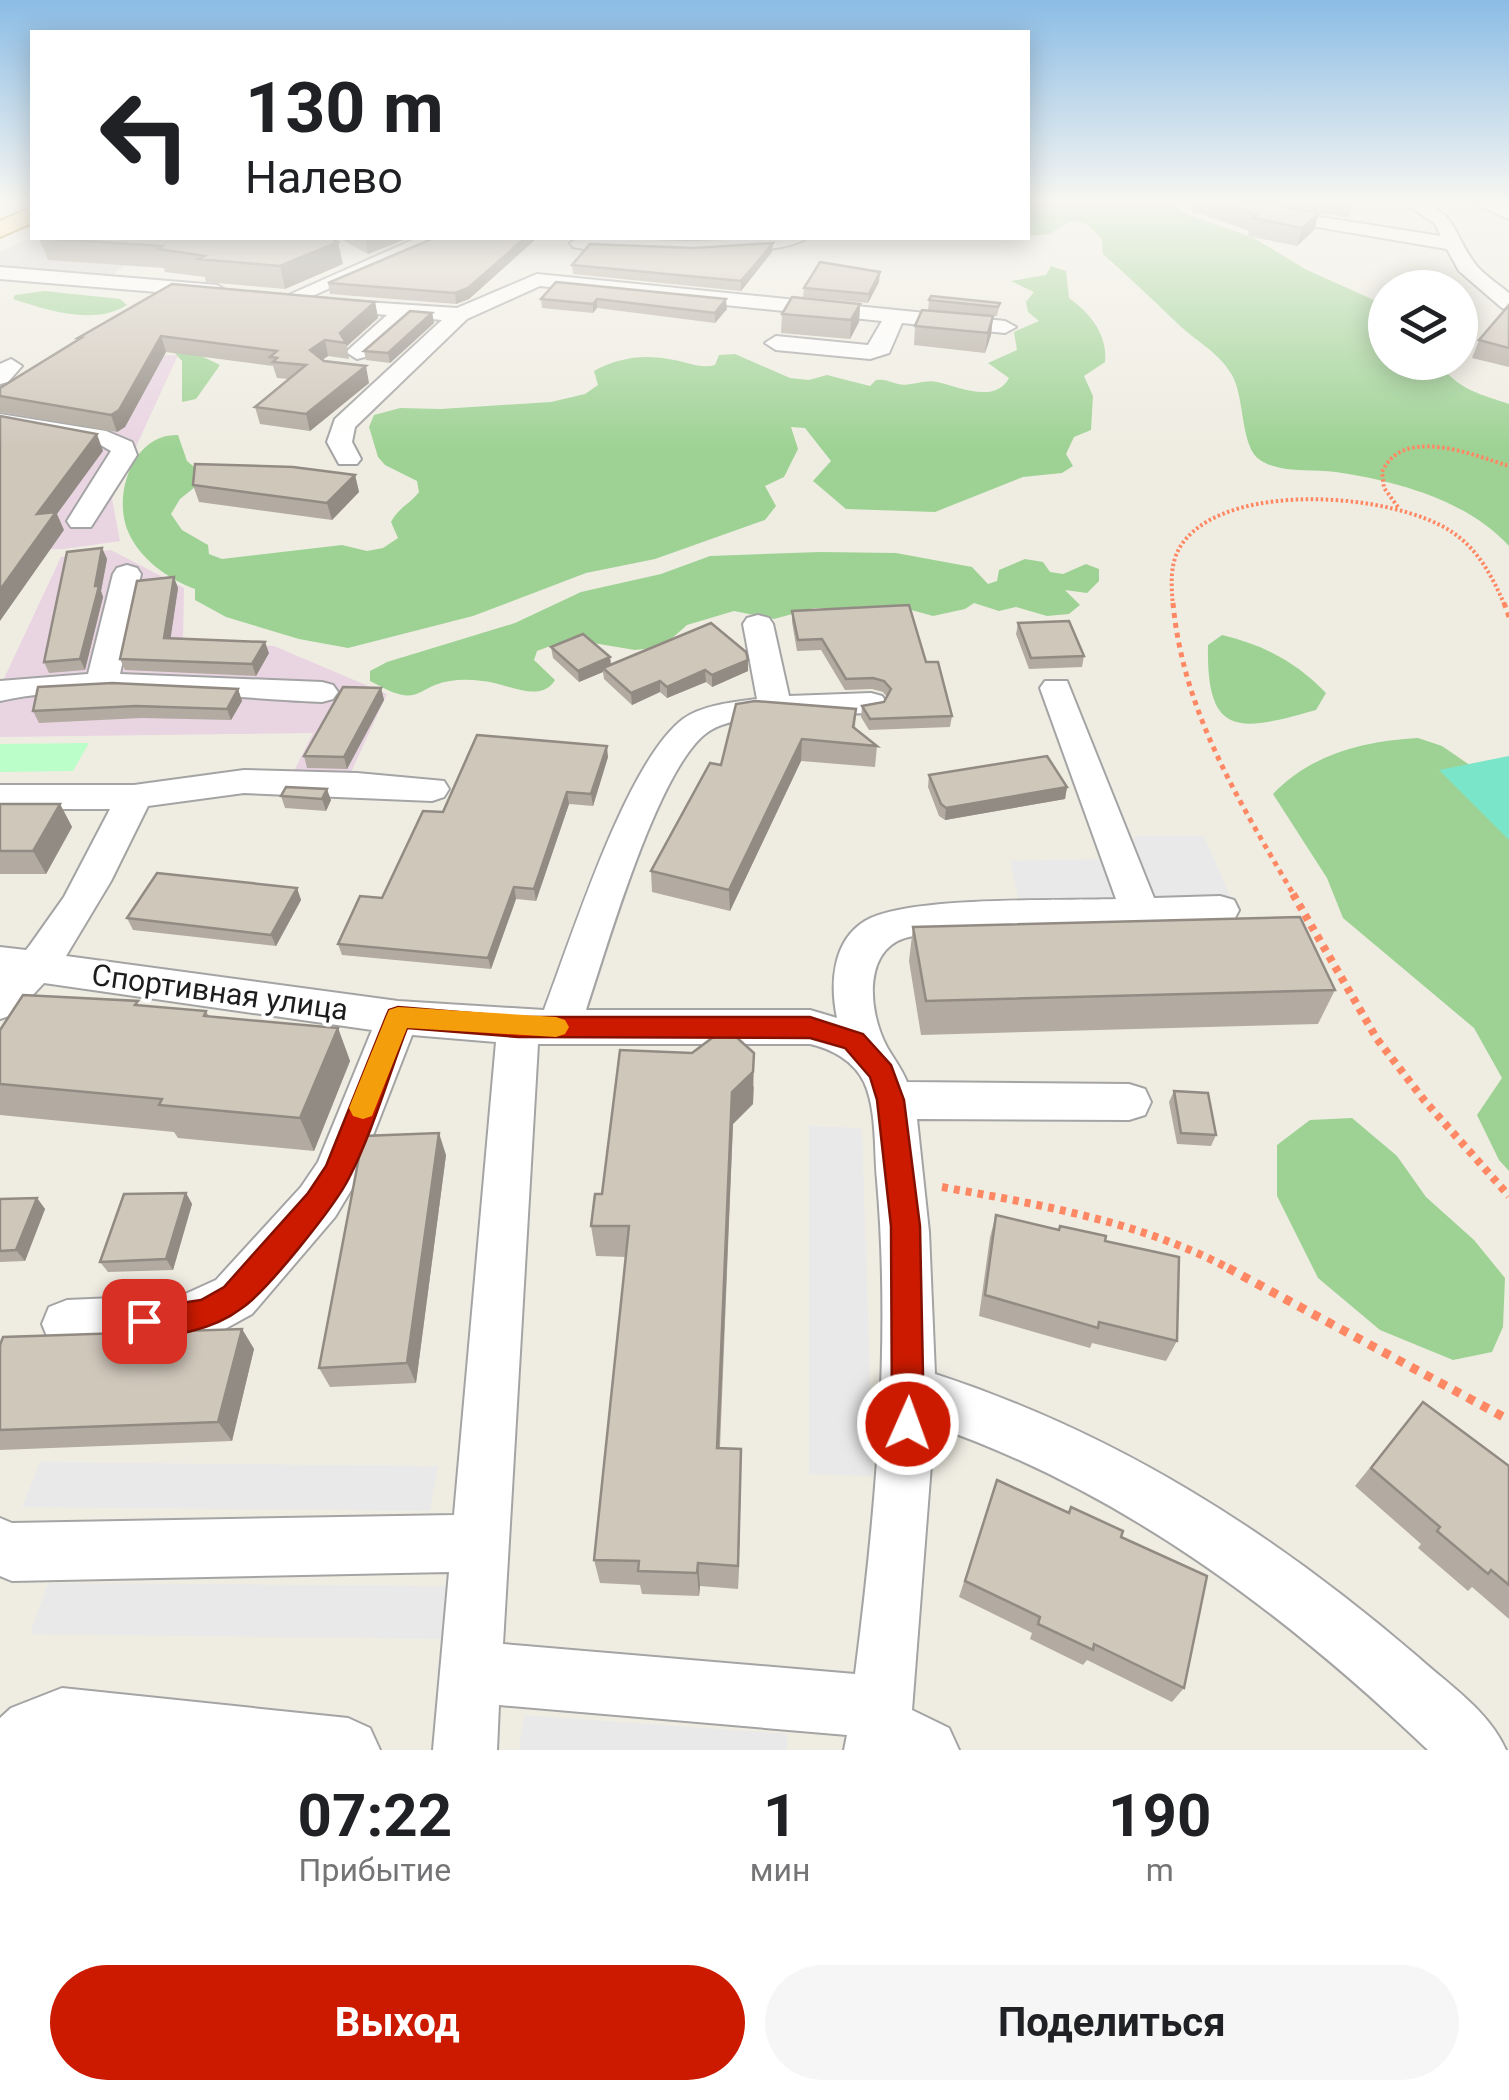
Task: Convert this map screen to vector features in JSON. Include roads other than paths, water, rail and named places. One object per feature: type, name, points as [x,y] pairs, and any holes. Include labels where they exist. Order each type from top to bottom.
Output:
[{"type":"street","points":[[140,285],[240,293]]},
{"type":"street","points":[[314,285],[283,297],[460,315]]},
{"type":"street","points":[[348,459],[340,446],[339,434],[397,375],[460,315],[527,285]]},
{"type":"street","points":[[585,285],[1005,327]]},
{"type":"street","points":[[1484,285],[1509,304]]},
{"type":"street","points":[[397,375],[351,361],[404,311]]},
{"type":"street","points":[[776,342],[870,352],[880,348],[895,315]]},
{"type":"street","points":[[0,420],[106,438],[123,447],[124,455],[81,521]]},
{"type":"street","points":[[102,683],[126,574]]},
{"type":"street","points":[[758,624],[775,709]]},
{"type":"street","points":[[0,692],[22,686],[102,683],[322,692]]},
{"type":"street","points":[[1056,688],[1140,913]]},
{"type":"street","points":[[465,1750],[480,1543],[539,1027],[614,879],[665,759],[694,726],[724,716],[775,709],[871,703]]},
{"type":"street","points":[[0,797],[134,798],[171,787],[240,782],[432,790]]},
{"type":"street","points":[[0,1003],[20,964],[74,917],[134,798]]},
{"type":"street","points":[[471,1672],[891,1733],[910,1392],[910,1303],[901,1180],[890,1100],[882,1072],[868,1054],[853,1000],[856,968],[864,944],[876,932],[899,924],[1220,910]]},
{"type":"street","name":"Спортивная улица","points":[[20,964],[398,1017],[539,1027],[810,1028],[854,1041],[868,1054]]},
{"type":"street","points":[[810,1028],[831,1022],[853,1000]]},
{"type":"street","points":[[67,1324],[183,1319],[206,1314],[234,1297],[318,1202],[338,1172],[398,1017]]},
{"type":"street","points":[[890,1100],[1128,1102]]},
{"type":"street","points":[[910,1392],[1012,1428],[1089,1464],[1203,1532],[1330,1622],[1474,1750]]},
{"type":"street","points":[[0,1547],[12,1552],[480,1543]]},
{"type":"street","points":[[11,1750],[33,1730],[62,1719],[348,1750]]}]
